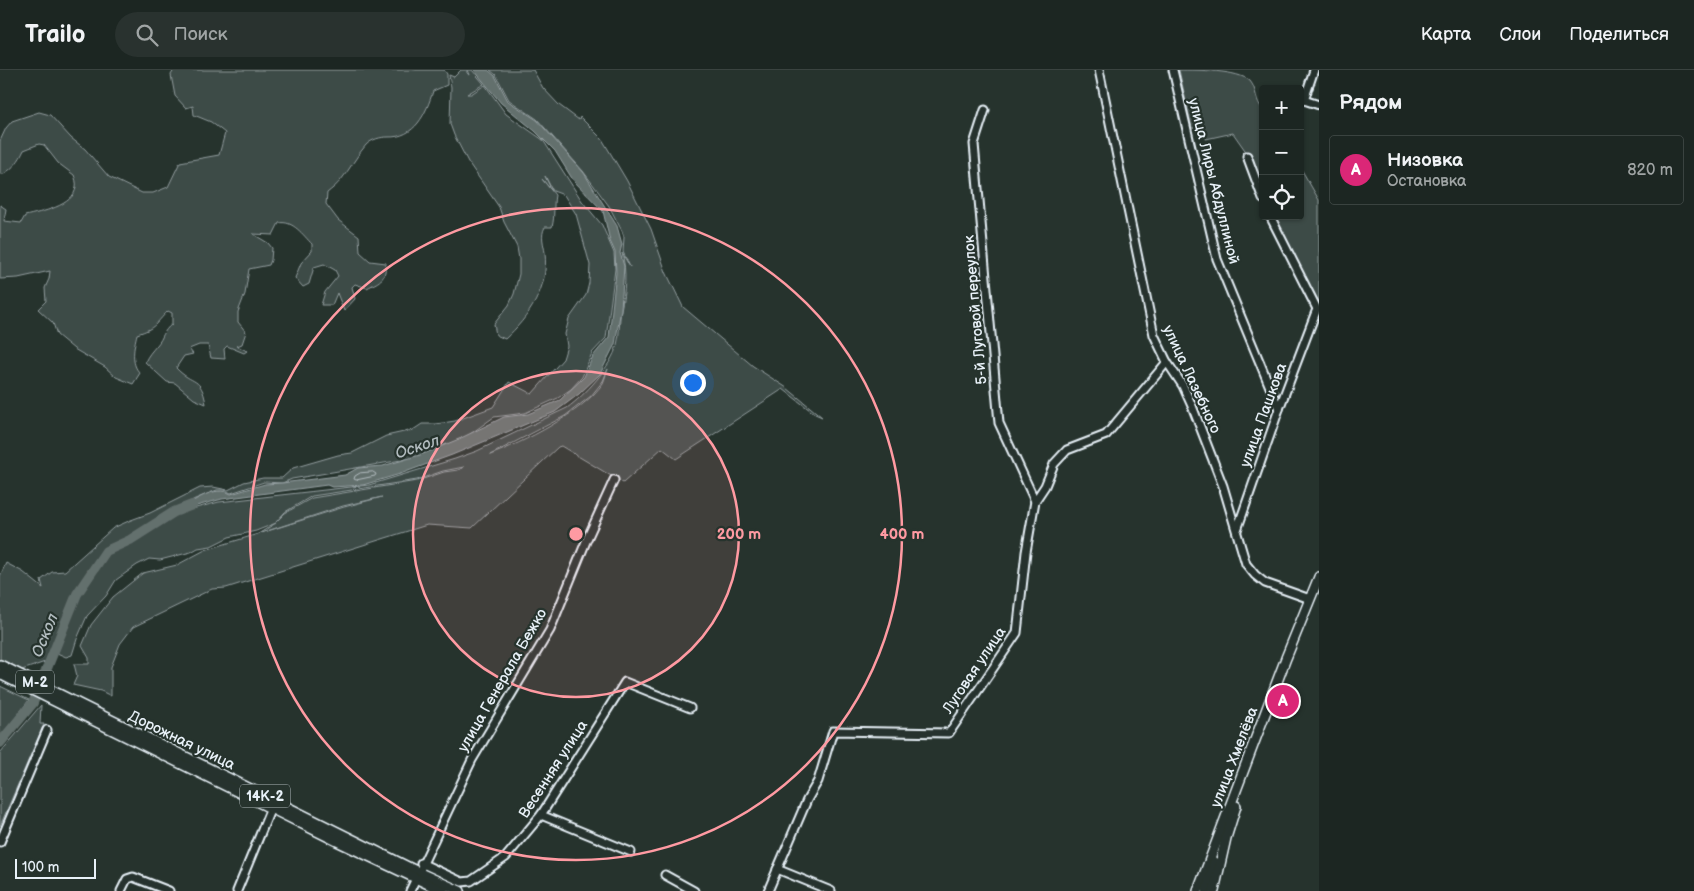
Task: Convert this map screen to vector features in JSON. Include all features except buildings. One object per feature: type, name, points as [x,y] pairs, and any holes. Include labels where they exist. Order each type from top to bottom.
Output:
[{"type":"main road","name":"улица Хмелёва","points":[[1198,891],[1319,577]]},
{"type":"main road","points":[[1214,891],[1224,846],[1236,806],[1298,638],[1310,599]]},
{"type":"main road","name":"Дорожная улица","points":[[0,665],[68,703],[273,804],[460,891]]},
{"type":"main road","name":"Дорожная улица","points":[[0,674],[68,703]]},
{"type":"main road","points":[[1207,891],[1223,826]]},
{"type":"main road","name":"Дорожная улица","points":[[418,871],[443,891]]},
{"type":"street","name":"улица Лазебного","points":[[1100,70],[1154,335],[1167,362],[1183,386],[1192,406],[1223,486],[1246,564],[1255,576],[1266,583],[1310,599]]},
{"type":"street","name":"улица Лиры Абдуллиной","points":[[1173,70],[1217,259],[1279,409]]},
{"type":"street","points":[[1314,70],[1304,100],[1319,105]]},
{"type":"street","name":"5-й Луговой переулок","points":[[984,110],[974,144],[999,423],[1035,500]]},
{"type":"street","points":[[1246,156],[1259,188]]},
{"type":"street","name":"улица Пашкова","points":[[1237,531],[1279,409],[1317,309],[1272,220]]},
{"type":"street","name":"Луговая улица","points":[[768,891],[806,800],[818,781],[832,731],[950,733],[1017,633],[1026,552],[1035,500],[1045,486],[1054,464],[1067,450],[1106,435],[1167,362]]},
{"type":"street","name":"улица Генерала Бежко","points":[[410,891],[472,760],[550,630],[587,539],[614,480]]},
{"type":"street","name":"Весенняя улица","points":[[418,871],[462,882],[471,881],[506,857],[541,815],[625,682],[690,708]]},
{"type":"street","points":[[0,842],[47,730]]},
{"type":"street","points":[[237,891],[273,804]]},
{"type":"street","points":[[541,815],[630,852]]},
{"type":"street","points":[[777,868],[831,891]]},
{"type":"street","points":[[665,876],[694,891]]},
{"type":"street","points":[[121,891],[127,879],[133,877],[169,891]]},
{"type":"shaded area","points":[[174,70],[444,70],[447,74],[447,85],[433,91],[423,116],[412,129],[397,136],[380,138],[368,143],[341,180],[327,193],[326,204],[338,220],[359,236],[360,252],[370,261],[386,263],[382,279],[367,288],[355,284],[352,287],[355,299],[344,311],[337,293],[332,305],[321,305],[325,292],[338,276],[335,270],[324,264],[314,267],[309,284],[303,287],[295,278],[301,263],[312,251],[312,244],[293,226],[284,223],[279,223],[273,235],[253,234],[268,243],[272,248],[269,265],[249,269],[245,294],[238,312],[238,322],[246,332],[242,344],[237,346],[247,351],[244,353],[227,346],[224,349],[225,359],[211,358],[208,345],[199,345],[189,349],[193,354],[184,356],[176,368],[199,385],[206,404],[194,399],[175,383],[167,382],[145,362],[172,324],[172,313],[168,311],[152,328],[137,334],[134,360],[140,373],[133,384],[116,377],[105,367],[74,349],[57,335],[53,323],[38,309],[46,301],[45,288],[50,271],[18,278],[0,279],[0,205],[6,209],[4,221],[21,223],[25,216],[56,207],[69,199],[74,194],[76,185],[74,175],[58,163],[44,145],[39,144],[24,150],[13,166],[4,174],[0,174],[0,141],[6,128],[12,121],[39,112],[50,115],[71,138],[85,149],[109,177],[142,193],[153,193],[168,187],[180,162],[219,155],[225,133],[211,122],[194,115],[193,106],[186,108],[175,96],[171,75]]},
{"type":"shaded area","points":[[461,70],[467,70],[467,73],[470,75],[468,70],[472,70],[484,84],[467,94],[471,94],[485,85],[506,114],[543,140],[582,201],[602,225],[614,253],[615,269],[606,338],[592,353],[582,377],[571,389],[558,398],[525,413],[494,417],[466,437],[413,458],[292,479],[282,483],[264,482],[231,493],[225,490],[217,490],[195,499],[173,510],[129,538],[104,550],[75,594],[48,661],[22,670],[0,659],[0,576],[6,563],[23,572],[43,588],[41,580],[52,572],[65,571],[113,528],[150,513],[200,488],[213,487],[228,490],[244,482],[263,478],[282,478],[293,468],[338,455],[352,453],[386,436],[413,430],[422,424],[455,421],[493,407],[509,382],[532,394],[563,359],[567,346],[565,334],[569,319],[586,295],[589,283],[590,265],[576,214],[564,195],[553,191],[545,176],[552,191],[542,179],[555,195],[552,227],[545,227],[543,234],[545,253],[544,278],[536,301],[522,321],[505,339],[496,335],[494,324],[509,305],[514,294],[519,274],[519,259],[517,247],[504,222],[499,207],[468,162],[450,124],[451,87],[449,75],[454,77]]},
{"type":"shaded area","points":[[490,70],[533,70],[543,88],[559,105],[579,120],[580,117],[602,139],[627,181],[651,229],[666,272],[683,307],[753,366],[787,388],[822,417],[815,414],[783,389],[676,459],[662,448],[623,483],[561,446],[558,447],[472,528],[427,525],[226,588],[212,589],[133,627],[120,644],[111,667],[111,696],[101,691],[73,685],[77,676],[74,664],[89,664],[89,658],[82,646],[91,625],[113,597],[143,573],[177,565],[205,550],[258,534],[276,523],[256,531],[229,537],[211,546],[198,548],[191,552],[160,560],[149,559],[137,565],[116,580],[106,596],[87,616],[72,655],[66,657],[57,653],[81,593],[108,554],[130,543],[171,517],[192,509],[219,502],[369,485],[477,451],[567,408],[582,396],[603,371],[614,353],[618,341],[625,282],[625,267],[622,253],[630,267],[623,252],[624,237],[622,231],[609,206],[583,171],[537,119],[509,100],[496,75]],"holes":[[[607,372],[603,383],[594,394],[582,405],[567,415],[535,435],[490,455],[565,416],[591,396],[603,381]],[[464,467],[417,481],[312,498],[285,513],[276,522],[285,512],[312,496],[417,480],[443,471]],[[382,497],[261,533],[343,506]]]},
{"type":"shaded area","points":[[1179,70],[1227,73],[1244,77],[1250,81],[1259,103],[1259,180],[1247,153],[1233,133],[1206,139],[1204,129],[1192,128]]},
{"type":"shaded area","points":[[1304,174],[1319,200],[1319,307],[1276,220],[1304,220]]},
{"type":"shaded area","points":[[0,686],[29,700],[0,738]]},
{"type":"shaded area","points":[[41,705],[40,724],[44,724],[0,826],[0,753]]},
{"type":"water","points":[[474,70],[488,70],[495,76],[508,101],[537,120],[584,173],[617,226],[622,244],[620,253],[624,266],[621,309],[615,344],[600,374],[579,394],[555,412],[452,455],[400,474],[363,485],[332,487],[327,485],[222,499],[178,511],[204,495],[218,491],[225,491],[231,494],[265,484],[345,475],[358,468],[383,466],[420,455],[504,417],[528,414],[560,400],[584,377],[593,356],[609,337],[616,273],[615,252],[610,241],[603,211],[573,180],[555,151],[535,131],[501,103]]},
{"type":"waterway","name":"Оскол","points":[[0,743],[33,703],[77,594],[106,551],[130,540],[174,512],[192,505]]},
{"type":"place","name":"Низовка","points":[[1283,701]]}]
